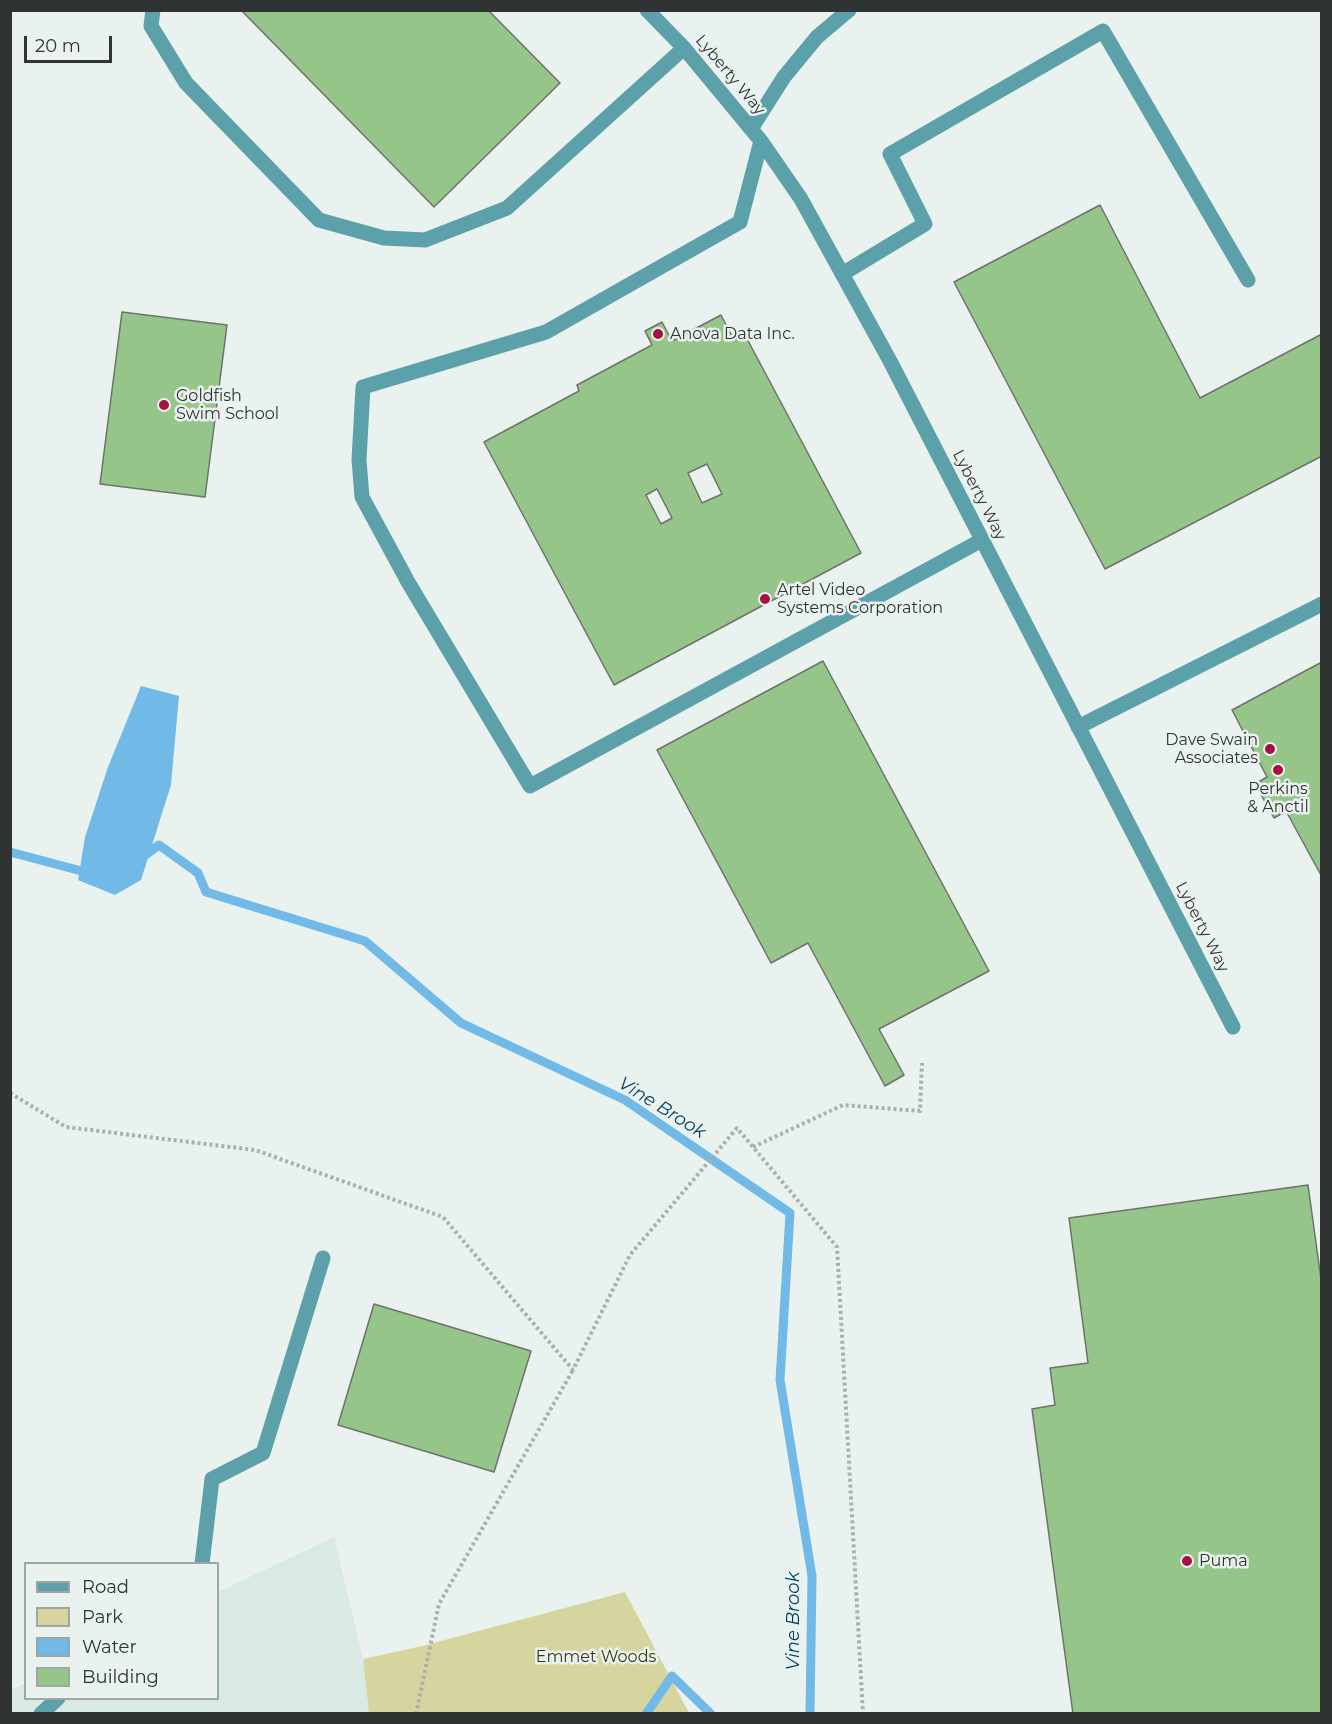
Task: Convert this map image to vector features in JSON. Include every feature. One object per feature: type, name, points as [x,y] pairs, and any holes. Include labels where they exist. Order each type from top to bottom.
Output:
[{"type":"lane","points":[[153,10],[151,26],[186,83],[319,220],[394,238],[425,240],[507,208],[684,48]]},
{"type":"lane","name":"Lyberty Way","points":[[647,10],[684,48],[756,135],[801,199],[890,361],[1233,1027]]},
{"type":"lane","points":[[849,10],[817,37],[784,77],[756,135],[740,222],[546,332],[363,387],[358,460],[362,497],[398,563],[530,786],[982,540]]},
{"type":"lane","points":[[842,274],[925,224],[890,154],[1103,31],[1248,280]]},
{"type":"lane","points":[[1078,727],[1322,604]]},
{"type":"lane","points":[[201,1562],[212,1479],[263,1453],[323,1258]]},
{"type":"lane","points":[[41,1713],[56,1700]]},
{"type":"path","points":[[753,1147],[843,1105],[920,1111],[922,1063]]},
{"type":"path","points":[[10,1093],[66,1127],[255,1150],[443,1217],[573,1370]]},
{"type":"path","points":[[417,1713],[439,1604],[573,1370],[630,1256],[737,1128],[837,1247],[863,1713]]},
{"type":"shaded area","points":[[334,1537],[363,1659],[369,1713],[11,1713],[10,1690],[24,1683],[24,1700],[219,1700],[219,1592]]},
{"type":"green space","name":"Emmet Woods","points":[[625,1592],[689,1713],[369,1713],[363,1659],[422,1646]]},
{"type":"water","points":[[141,686],[179,696],[171,785],[141,880],[115,895],[78,880],[85,837],[108,767]]},
{"type":"building","points":[[241,10],[488,10],[560,83],[434,207]]},
{"type":"building","points":[[1100,205],[1200,398],[1322,334],[1322,456],[1105,569],[954,282]]},
{"type":"building","name":"Goldfish Swim School","points":[[122,312],[227,325],[205,497],[100,484]]},
{"type":"building","points":[[721,315],[734,340],[745,335],[861,553],[614,685],[484,442],[579,391],[577,385],[652,345],[645,331],[662,322],[672,341]],"holes":[[[707,464],[722,494],[702,503],[688,473]],[[657,489],[672,518],[661,524],[646,495]]]},
{"type":"building","points":[[823,661],[989,971],[879,1029],[904,1075],[885,1086],[808,943],[771,963],[657,750]]},
{"type":"building","points":[[1322,662],[1322,877],[1286,811],[1274,818],[1255,784],[1267,777],[1232,710]]},
{"type":"building","name":"Puma","points":[[1308,1185],[1322,1286],[1322,1714],[1073,1714],[1032,1409],[1055,1405],[1050,1368],[1088,1363],[1069,1218]]},
{"type":"building","points":[[374,1304],[531,1351],[494,1472],[338,1425]]},
{"type":"waterway","name":"Vine Brook","points":[[141,858],[159,845],[198,873],[206,892],[365,941],[461,1023],[625,1100],[790,1213],[780,1380],[812,1576],[810,1714]]},
{"type":"waterway","name":"Vine Brook","points":[[10,852],[89,873]]},
{"type":"waterway","name":"Vine Brook","points":[[646,1714],[672,1676],[711,1714]]},
{"type":"place","name":"Anova Data Inc.","points":[[658,334]]},
{"type":"place","name":"Goldfish Swim School","points":[[164,405]]},
{"type":"place","name":"Artel Video Systems Corporation","points":[[765,599]]},
{"type":"place","name":"Dave Swain Associates","points":[[1270,749]]},
{"type":"place","name":"Perkins & Anctil","points":[[1278,770]]},
{"type":"place","name":"Puma","points":[[1187,1561]]}]
